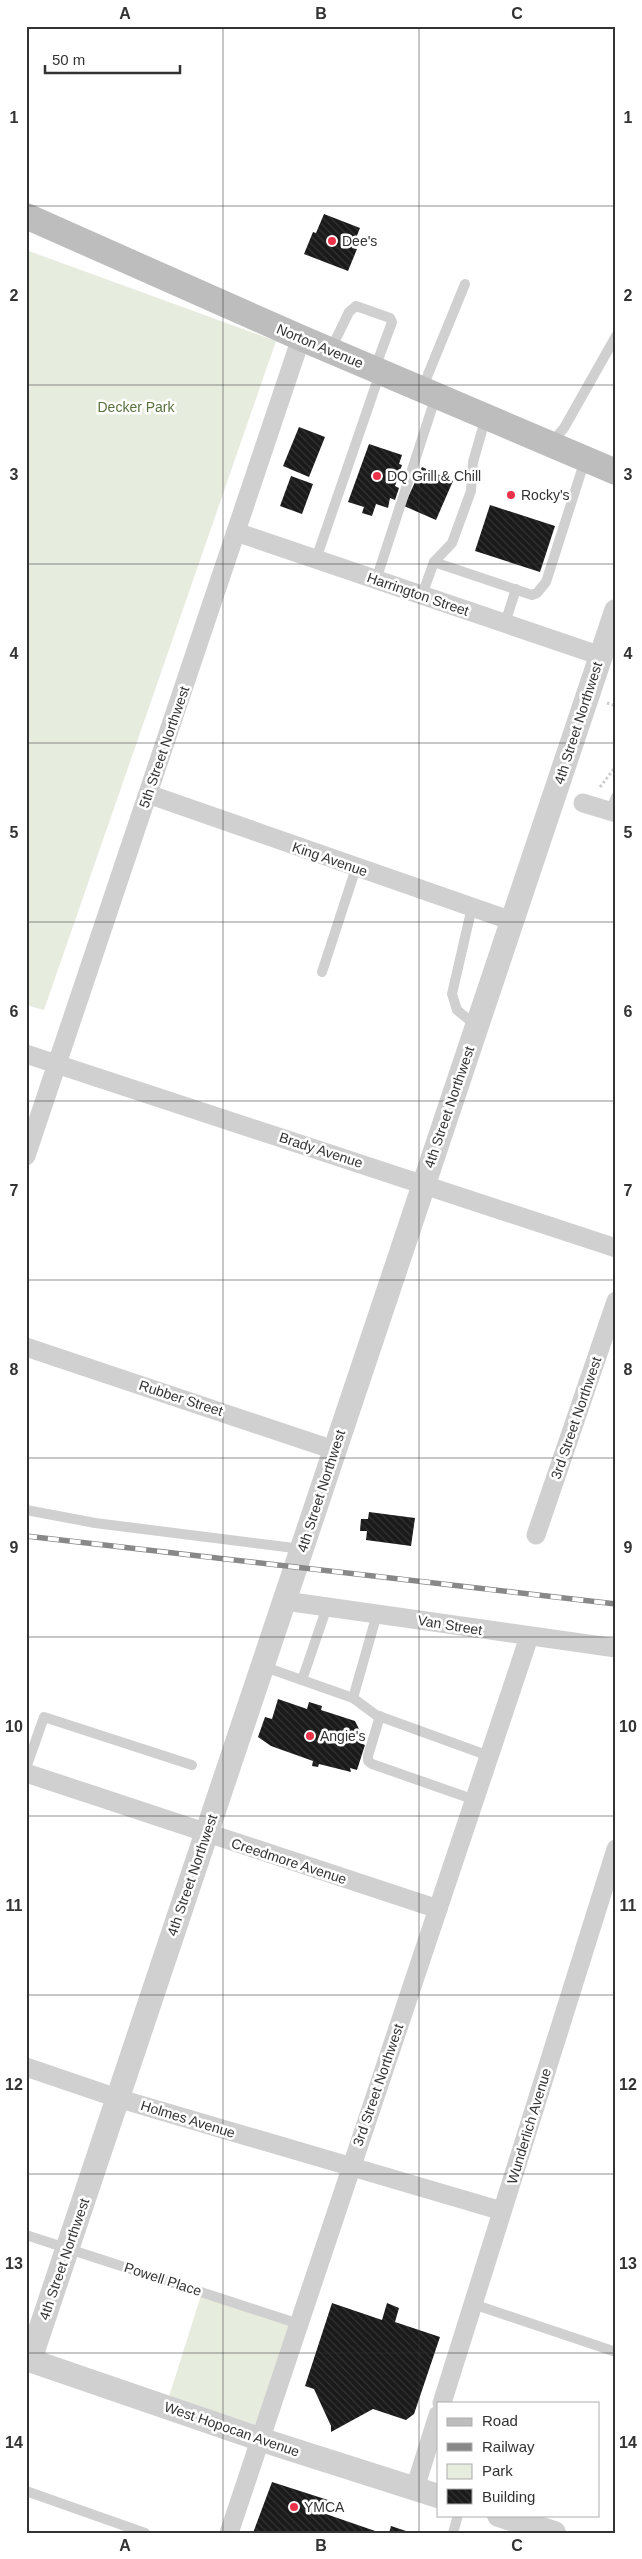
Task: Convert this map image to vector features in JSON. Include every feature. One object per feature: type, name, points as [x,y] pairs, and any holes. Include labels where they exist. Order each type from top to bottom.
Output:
[{"type":"main road","name":"Norton Avenue","points":[[26,216],[301,338],[616,472]]},
{"type":"street","name":"5th Street Northwest","points":[[26,1156],[301,338]]},
{"type":"street","name":"Harrington Street","points":[[236,532],[601,656]]},
{"type":"street","name":"4th Street Northwest","points":[[27,2363],[68,2248],[616,611]]},
{"type":"street","name":"King Avenue","points":[[148,794],[512,921]]},
{"type":"street","points":[[584,803],[614,807]]},
{"type":"street","name":"Brady Avenue","points":[[26,1054],[424,1183],[616,1248]]},
{"type":"street","name":"3rd Street Northwest","points":[[536,1535],[616,1301]]},
{"type":"street","name":"Rubber Street","points":[[26,1347],[334,1450]]},
{"type":"street","name":"Van Street","points":[[285,1601],[616,1648]]},
{"type":"street","name":"3rd Street Northwest","points":[[229,2533],[529,1637]]},
{"type":"street","name":"Creedmore Avenue","points":[[26,1773],[206,1834],[438,1909]]},
{"type":"street","name":"Wunderlich Avenue","points":[[442,2402],[616,1849]]},
{"type":"street","name":"Holmes Avenue","points":[[26,2068],[118,2098],[502,2210]]},
{"type":"street","name":"West Hopocan Avenue","points":[[27,2363],[437,2496]]},
{"type":"street","points":[[415,2488],[437,2418]]},
{"type":"street","points":[[506,2522],[554,2533]]},
{"type":"lane","points":[[376,580],[429,392],[465,284]]},
{"type":"lane","points":[[316,559],[378,370],[392,322],[390,318],[356,306],[349,312],[331,350]]},
{"type":"lane","points":[[549,445],[564,428],[616,336]]},
{"type":"lane","points":[[422,595],[434,562],[452,543],[471,491],[472,462],[486,416]]},
{"type":"lane","points":[[434,562],[516,590],[532,594],[537,593],[546,582],[585,459]]},
{"type":"lane","points":[[505,623],[516,590]]},
{"type":"lane","points":[[322,972],[356,868]]},
{"type":"lane","points":[[472,907],[452,994],[457,1010],[468,1019],[478,1022]]},
{"type":"lane","points":[[26,1510],[95,1523],[302,1549]]},
{"type":"lane","points":[[302,1680],[327,1607]]},
{"type":"lane","points":[[353,1698],[377,1614]]},
{"type":"lane","points":[[262,1666],[353,1698],[380,1716],[489,1756]]},
{"type":"lane","points":[[380,1716],[368,1761],[475,1800]]},
{"type":"lane","points":[[26,1768],[44,1717],[192,1765]]},
{"type":"lane","name":"Powell Place","points":[[26,2235],[299,2324]]},
{"type":"lane","points":[[473,2304],[616,2352]]},
{"type":"lane","points":[[26,2491],[145,2533]]},
{"type":"lane","points":[[453,2533],[458,2516]]},
{"type":"path","points":[[606,702],[616,706]]},
{"type":"path","points":[[600,787],[616,766]]},
{"type":"green space","name":"Decker Park","points":[[26,250],[276,341],[44,1010],[26,1005]]},
{"type":"green space","points":[[202,2292],[299,2324],[259,2439],[167,2403]]},
{"type":"building","name":"Dee's","points":[[324,214],[360,228],[352,248],[357,249],[348,271],[304,254],[313,232],[316,233]]},
{"type":"building","points":[[299,427],[325,437],[309,477],[283,466]]},
{"type":"building","name":"DQ Grill & Chill","points":[[369,444],[402,455],[399,464],[402,465],[395,486],[399,488],[395,500],[390,498],[388,508],[376,504],[372,516],[362,513],[364,507],[348,502]]},
{"type":"building","points":[[422,467],[453,481],[436,520],[404,506]]},
{"type":"building","points":[[291,476],[313,484],[302,514],[280,506]]},
{"type":"building","points":[[490,505],[555,526],[540,572],[475,551]]},
{"type":"building","points":[[369,1512],[415,1518],[411,1546],[366,1540],[367,1531],[360,1531],[361,1519],[368,1519]]},
{"type":"building","name":"Angie's","points":[[278,1699],[307,1709],[309,1702],[322,1706],[321,1710],[355,1721],[362,1735],[360,1743],[365,1745],[357,1770],[350,1768],[351,1772],[319,1764],[318,1767],[312,1766],[313,1761],[271,1746],[258,1737],[265,1717],[272,1719]]},
{"type":"building","points":[[332,2303],[382,2320],[387,2303],[399,2308],[395,2322],[440,2337],[414,2414],[406,2420],[373,2409],[331,2432],[331,2426],[314,2389],[305,2386]]},
{"type":"building","name":"YMCA","points":[[272,2482],[328,2500],[323,2513],[381,2533],[253,2533]]},
{"type":"building","points":[[391,2526],[409,2532],[409,2533],[389,2533]]},
{"type":"railway","points":[[26,1536],[616,1604]]},
{"type":"place","name":"Dee's","points":[[332,241]]},
{"type":"place","name":"DQ Grill & Chill","points":[[377,476]]},
{"type":"place","name":"Rocky's","points":[[511,495]]},
{"type":"place","name":"Angie's","points":[[310,1736]]},
{"type":"place","name":"YMCA","points":[[294,2507]]}]
